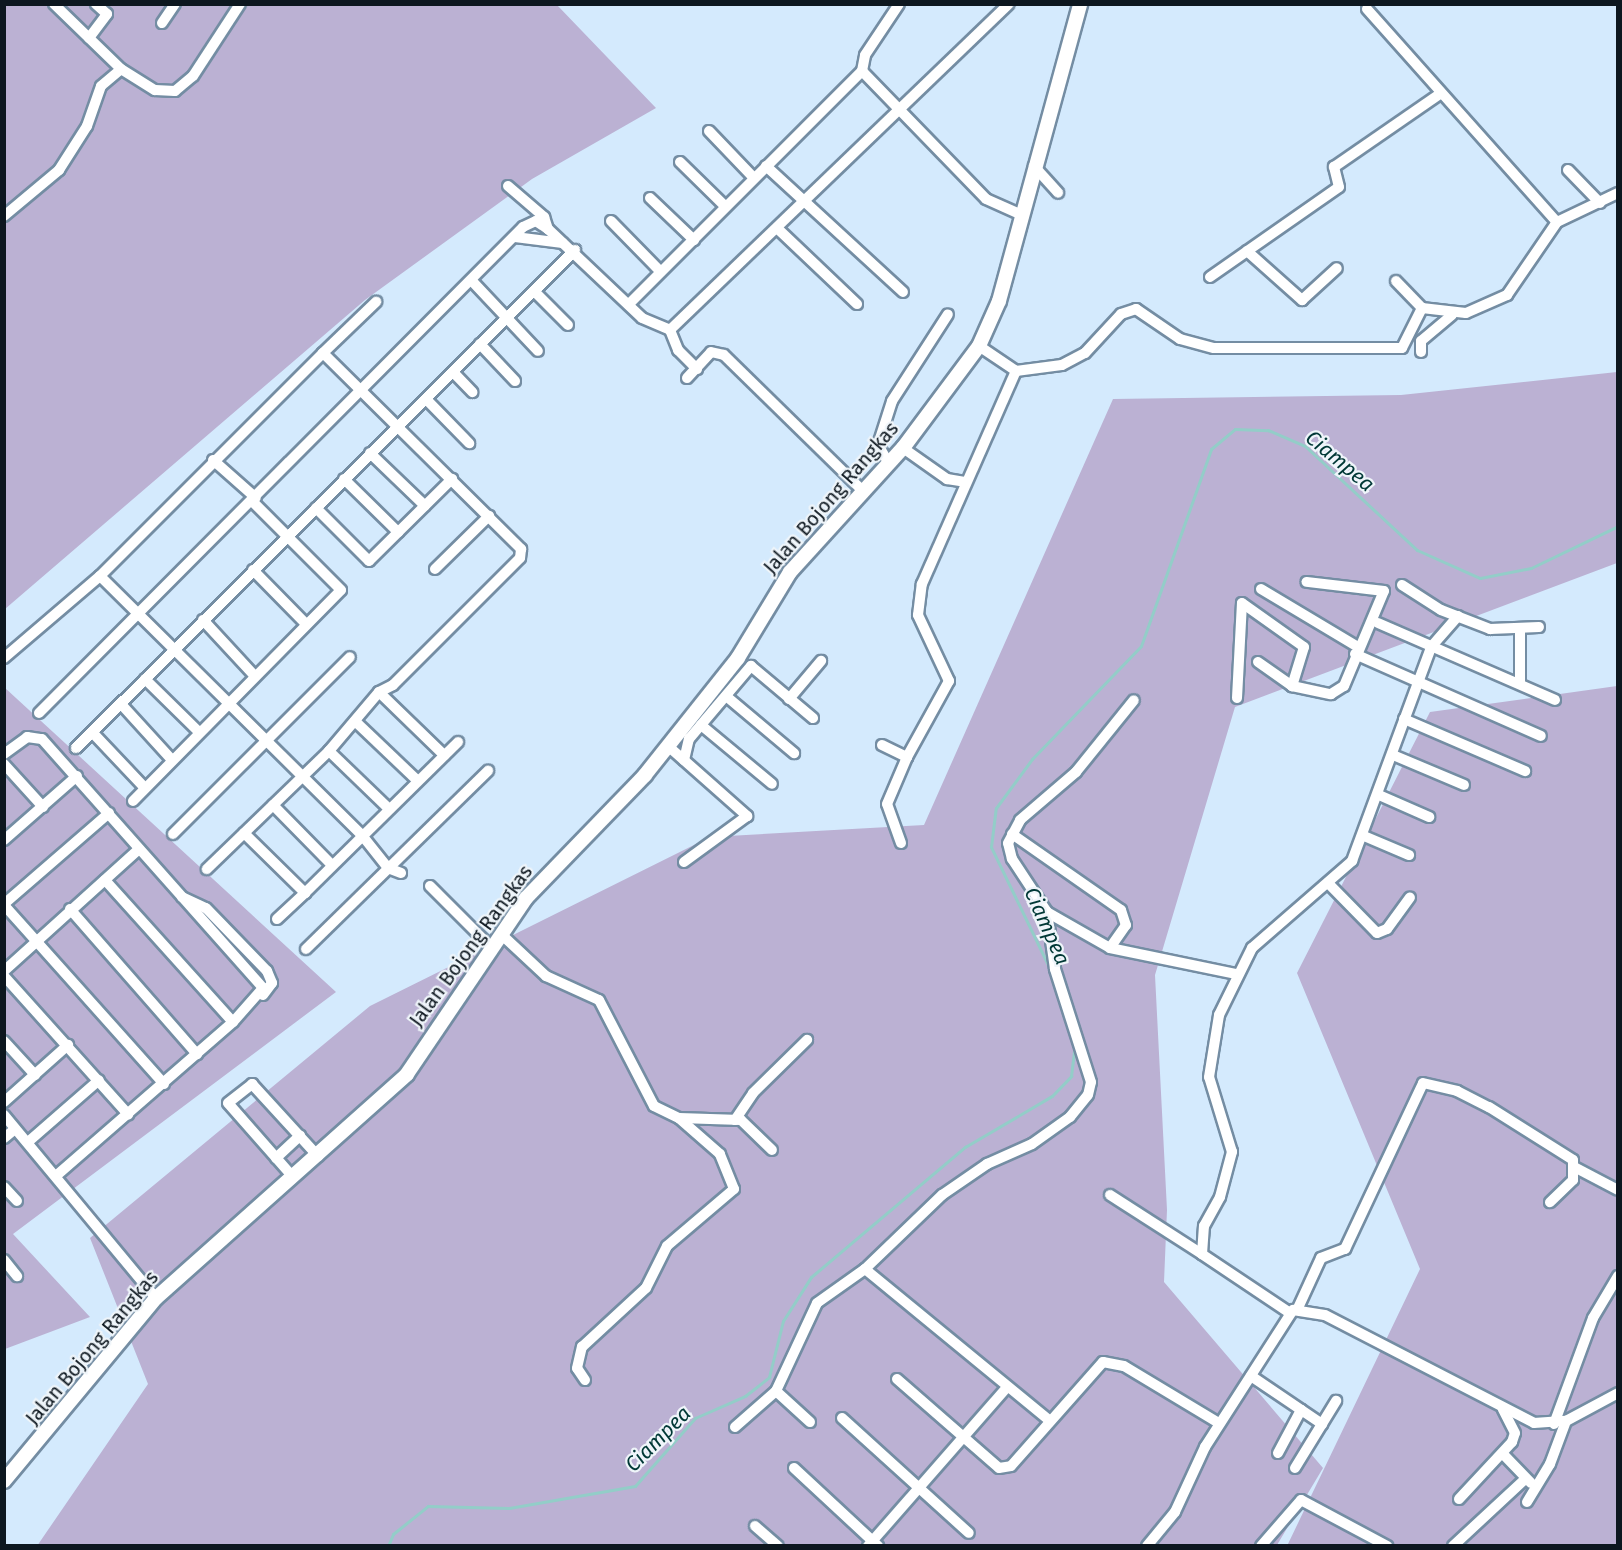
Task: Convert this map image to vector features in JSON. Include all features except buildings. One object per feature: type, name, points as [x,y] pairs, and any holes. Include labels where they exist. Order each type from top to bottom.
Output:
[{"type":"main road","name":"Jalan Bojong Rangkas","points":[[4,1480],[156,1298],[318,1156],[407,1074],[501,934],[548,872],[620,804],[668,746],[738,658],[790,572],[862,490],[903,448],[979,346],[999,301],[1080,4]]},
{"type":"street","points":[[54,4],[121,69],[155,90],[175,91],[193,76],[240,4]]},
{"type":"street","points":[[89,38],[107,14],[96,4]]},
{"type":"street","points":[[162,23],[175,4]]},
{"type":"street","points":[[629,304],[753,177],[862,71],[865,55],[898,4]]},
{"type":"street","points":[[670,330],[807,203],[1009,4]]},
{"type":"street","points":[[1368,6],[1440,94],[1557,222]]},
{"type":"street","points":[[4,216],[59,170],[87,126],[96,92],[121,69]]},
{"type":"street","points":[[862,71],[897,112],[986,200],[1022,215]]},
{"type":"street","points":[[1210,278],[1339,188],[1334,167],[1440,94]]},
{"type":"street","points":[[709,131],[753,177]]},
{"type":"street","points":[[680,162],[725,207]]},
{"type":"street","points":[[766,166],[903,292]]},
{"type":"street","points":[[1034,166],[1058,193]]},
{"type":"street","points":[[1568,170],[1600,204]]},
{"type":"street","points":[[508,186],[544,217],[548,229]]},
{"type":"street","points":[[1421,352],[1421,341],[1455,314],[1514,291],[1557,222],[1600,204],[1617,193]]},
{"type":"street","points":[[650,198],[694,240]]},
{"type":"street","points":[[39,713],[515,237],[536,221],[571,247],[649,323],[670,330]]},
{"type":"street","points":[[611,221],[661,272]]},
{"type":"street","points":[[778,229],[857,304]]},
{"type":"street","points":[[515,237],[571,247]]},
{"type":"street","points":[[76,748],[534,291],[571,247]]},
{"type":"street","points":[[1247,251],[1302,300],[1337,268]]},
{"type":"street","points":[[472,281],[538,351]]},
{"type":"street","points":[[1396,281],[1422,308],[1455,314]]},
{"type":"street","points":[[534,291],[568,325]]},
{"type":"street","points":[[4,657],[100,576],[213,460],[376,302]]},
{"type":"street","points":[[979,346],[1016,370],[1074,361],[1128,310],[1144,310],[1162,329],[1195,345],[1329,352],[1405,347],[1422,308]]},
{"type":"street","points":[[888,462],[878,445],[892,401],[948,314]]},
{"type":"street","points":[[670,330],[678,351],[697,369]]},
{"type":"street","points":[[480,344],[515,381]]},
{"type":"street","points":[[207,869],[329,751],[379,692],[393,685],[520,558],[521,549],[399,425],[323,352]]},
{"type":"street","points":[[687,378],[711,352],[723,355],[862,490]]},
{"type":"street","points":[[901,843],[887,804],[907,757],[951,677],[917,606],[964,482],[1016,370]]},
{"type":"street","points":[[453,372],[472,392]]},
{"type":"street","points":[[426,399],[469,444]]},
{"type":"street","points":[[903,448],[947,479],[964,482]]},
{"type":"street","points":[[370,453],[425,506]]},
{"type":"street","points":[[133,801],[253,674],[341,590],[254,499],[213,460]]},
{"type":"street","points":[[344,479],[398,532]]},
{"type":"street","points":[[316,508],[369,561],[452,479]]},
{"type":"street","points":[[435,568],[489,516]]},
{"type":"street","points":[[254,570],[306,624]]},
{"type":"street","points":[[100,576],[361,834],[388,868],[401,873]]},
{"type":"street","points":[[1258,662],[1292,686],[1317,693],[1341,690],[1384,591],[1307,582]]},
{"type":"street","points":[[1402,585],[1458,616],[1490,629],[1539,627]]},
{"type":"street","points":[[1261,589],[1357,650],[1417,682],[1541,736]]},
{"type":"street","points":[[1237,698],[1242,603],[1304,647],[1292,686]]},
{"type":"street","points":[[1202,1254],[1204,1226],[1220,1197],[1233,1152],[1230,1130],[1210,1088],[1209,1067],[1220,1015],[1235,974],[1252,948],[1352,861],[1364,836],[1431,647],[1458,616]]},
{"type":"street","points":[[203,620],[253,674]]},
{"type":"street","points":[[1378,622],[1431,647],[1556,699]]},
{"type":"street","points":[[1520,628],[1520,684]]},
{"type":"street","points":[[172,834],[350,657]]},
{"type":"street","points":[[789,699],[821,660]]},
{"type":"street","points":[[684,760],[689,740],[751,666],[813,718]]},
{"type":"street","points":[[145,679],[199,732]]},
{"type":"street","points":[[379,692],[444,755]]},
{"type":"street","points":[[726,696],[794,753]]},
{"type":"street","points":[[735,1428],[776,1390],[808,1314],[865,1269],[942,1195],[987,1164],[1032,1144],[1070,1117],[1088,1095],[1091,1082],[1055,969],[1047,912],[1008,851],[1012,834],[1076,772],[1134,700]]},
{"type":"street","points":[[121,704],[172,760]]},
{"type":"street","points":[[1404,719],[1525,771]]},
{"type":"street","points":[[355,721],[417,780]]},
{"type":"street","points":[[701,725],[772,784]]},
{"type":"street","points":[[92,732],[144,787]]},
{"type":"street","points":[[4,754],[35,736],[77,776],[260,984],[263,995],[164,1084],[57,1175]]},
{"type":"street","points":[[277,920],[361,834],[458,742]]},
{"type":"street","points":[[882,745],[907,757]]},
{"type":"street","points":[[668,746],[747,816],[684,862]]},
{"type":"street","points":[[329,751],[388,808]]},
{"type":"street","points":[[1393,755],[1464,785]]},
{"type":"street","points":[[4,764],[43,807]]},
{"type":"street","points":[[306,949],[488,771]]},
{"type":"street","points":[[6,837],[77,776]]},
{"type":"street","points":[[1379,795],[1430,817]]},
{"type":"street","points":[[273,805],[332,865]]},
{"type":"street","points":[[109,813],[4,904],[164,1084]]},
{"type":"street","points":[[244,833],[305,893]]},
{"type":"street","points":[[1012,834],[1124,913],[1126,925],[1110,948]]},
{"type":"street","points":[[1364,836],[1409,855]]},
{"type":"street","points":[[4,971],[139,849]]},
{"type":"street","points":[[105,880],[233,1022]]},
{"type":"street","points":[[1328,883],[1377,933],[1385,931],[1410,897]]},
{"type":"street","points":[[430,886],[492,948]]},
{"type":"street","points":[[70,909],[197,1054]]},
{"type":"street","points":[[1047,912],[1110,948],[1235,974]]},
{"type":"street","points":[[501,934],[546,976],[599,1000],[648,1099],[679,1118],[720,1154],[734,1189],[722,1204],[667,1246],[646,1288],[587,1340],[577,1357],[585,1380]]},
{"type":"street","points":[[4,976],[128,1114]]},
{"type":"street","points":[[735,1120],[753,1093],[807,1040]]},
{"type":"street","points":[[4,1041],[35,1075]]},
{"type":"street","points":[[4,1102],[68,1045]]},
{"type":"street","points":[[28,1142],[99,1080]]},
{"type":"street","points":[[1147,1545],[1175,1512],[1219,1424],[1294,1310],[1322,1258],[1345,1249],[1423,1083],[1457,1091],[1489,1107],[1573,1160],[1576,1168],[1573,1180],[1550,1202]]},
{"type":"street","points":[[293,1177],[228,1103],[252,1084],[318,1156]]},
{"type":"street","points":[[4,1115],[92,1215],[156,1298]]},
{"type":"street","points":[[679,1118],[735,1120],[745,1123],[772,1150]]},
{"type":"street","points":[[4,1138],[15,1129]]},
{"type":"street","points":[[276,1158],[300,1136]]},
{"type":"street","points":[[1576,1168],[1617,1190]]},
{"type":"street","points":[[4,1187],[17,1201]]},
{"type":"street","points":[[1110,1195],[1294,1310],[1325,1315],[1524,1420],[1554,1424],[1566,1421],[1617,1394]]},
{"type":"street","points":[[4,1260],[17,1276]]},
{"type":"street","points":[[865,1269],[1050,1421]]},
{"type":"street","points":[[1554,1424],[1593,1318],[1617,1276]]},
{"type":"street","points":[[897,1379],[961,1438],[1004,1469],[1108,1361],[1219,1424]]},
{"type":"street","points":[[1251,1376],[1322,1425]]},
{"type":"street","points":[[794,1468],[872,1544],[1007,1387]]},
{"type":"street","points":[[776,1390],[810,1422]]},
{"type":"street","points":[[1294,1468],[1336,1401]]},
{"type":"street","points":[[1458,1499],[1503,1454],[1515,1433],[1503,1409]]},
{"type":"street","points":[[1278,1453],[1301,1410]]},
{"type":"street","points":[[842,1418],[969,1533]]},
{"type":"street","points":[[1527,1502],[1538,1486],[1566,1421]]},
{"type":"street","points":[[1503,1454],[1525,1479],[1538,1486]]},
{"type":"street","points":[[1453,1545],[1525,1479]]},
{"type":"street","points":[[1261,1545],[1301,1500],[1387,1545]]},
{"type":"street","points":[[755,1526],[778,1545]]},
{"type":"shaded area","points":[[5,5],[557,5],[656,108],[532,179],[365,300],[5,609]]},
{"type":"shaded area","points":[[1617,372],[1617,563],[1235,707],[1155,975],[1167,1210],[1164,1282],[1323,1468],[1277,1545],[37,1546],[148,1384],[90,1238],[370,1006],[710,837],[924,825],[1113,399],[1401,395]]},
{"type":"shaded area","points":[[1617,686],[1617,1545],[1287,1546],[1420,1269],[1297,973],[1430,712]]},
{"type":"shaded area","points":[[4,687],[336,992],[13,1234],[90,1317],[5,1349]]},
{"type":"waterway","name":"Ciampea","points":[[1050,969],[991,847],[996,808],[1032,759],[1141,646],[1211,449],[1235,429],[1268,430],[1305,446],[1417,550],[1480,578],[1531,568],[1618,526]]},
{"type":"waterway","name":"Ciampea","points":[[388,1546],[393,1534],[428,1506],[509,1508],[635,1486],[695,1418],[745,1396],[769,1377],[783,1321],[811,1277],[965,1147],[1052,1096],[1071,1076],[1075,1045]]}]
